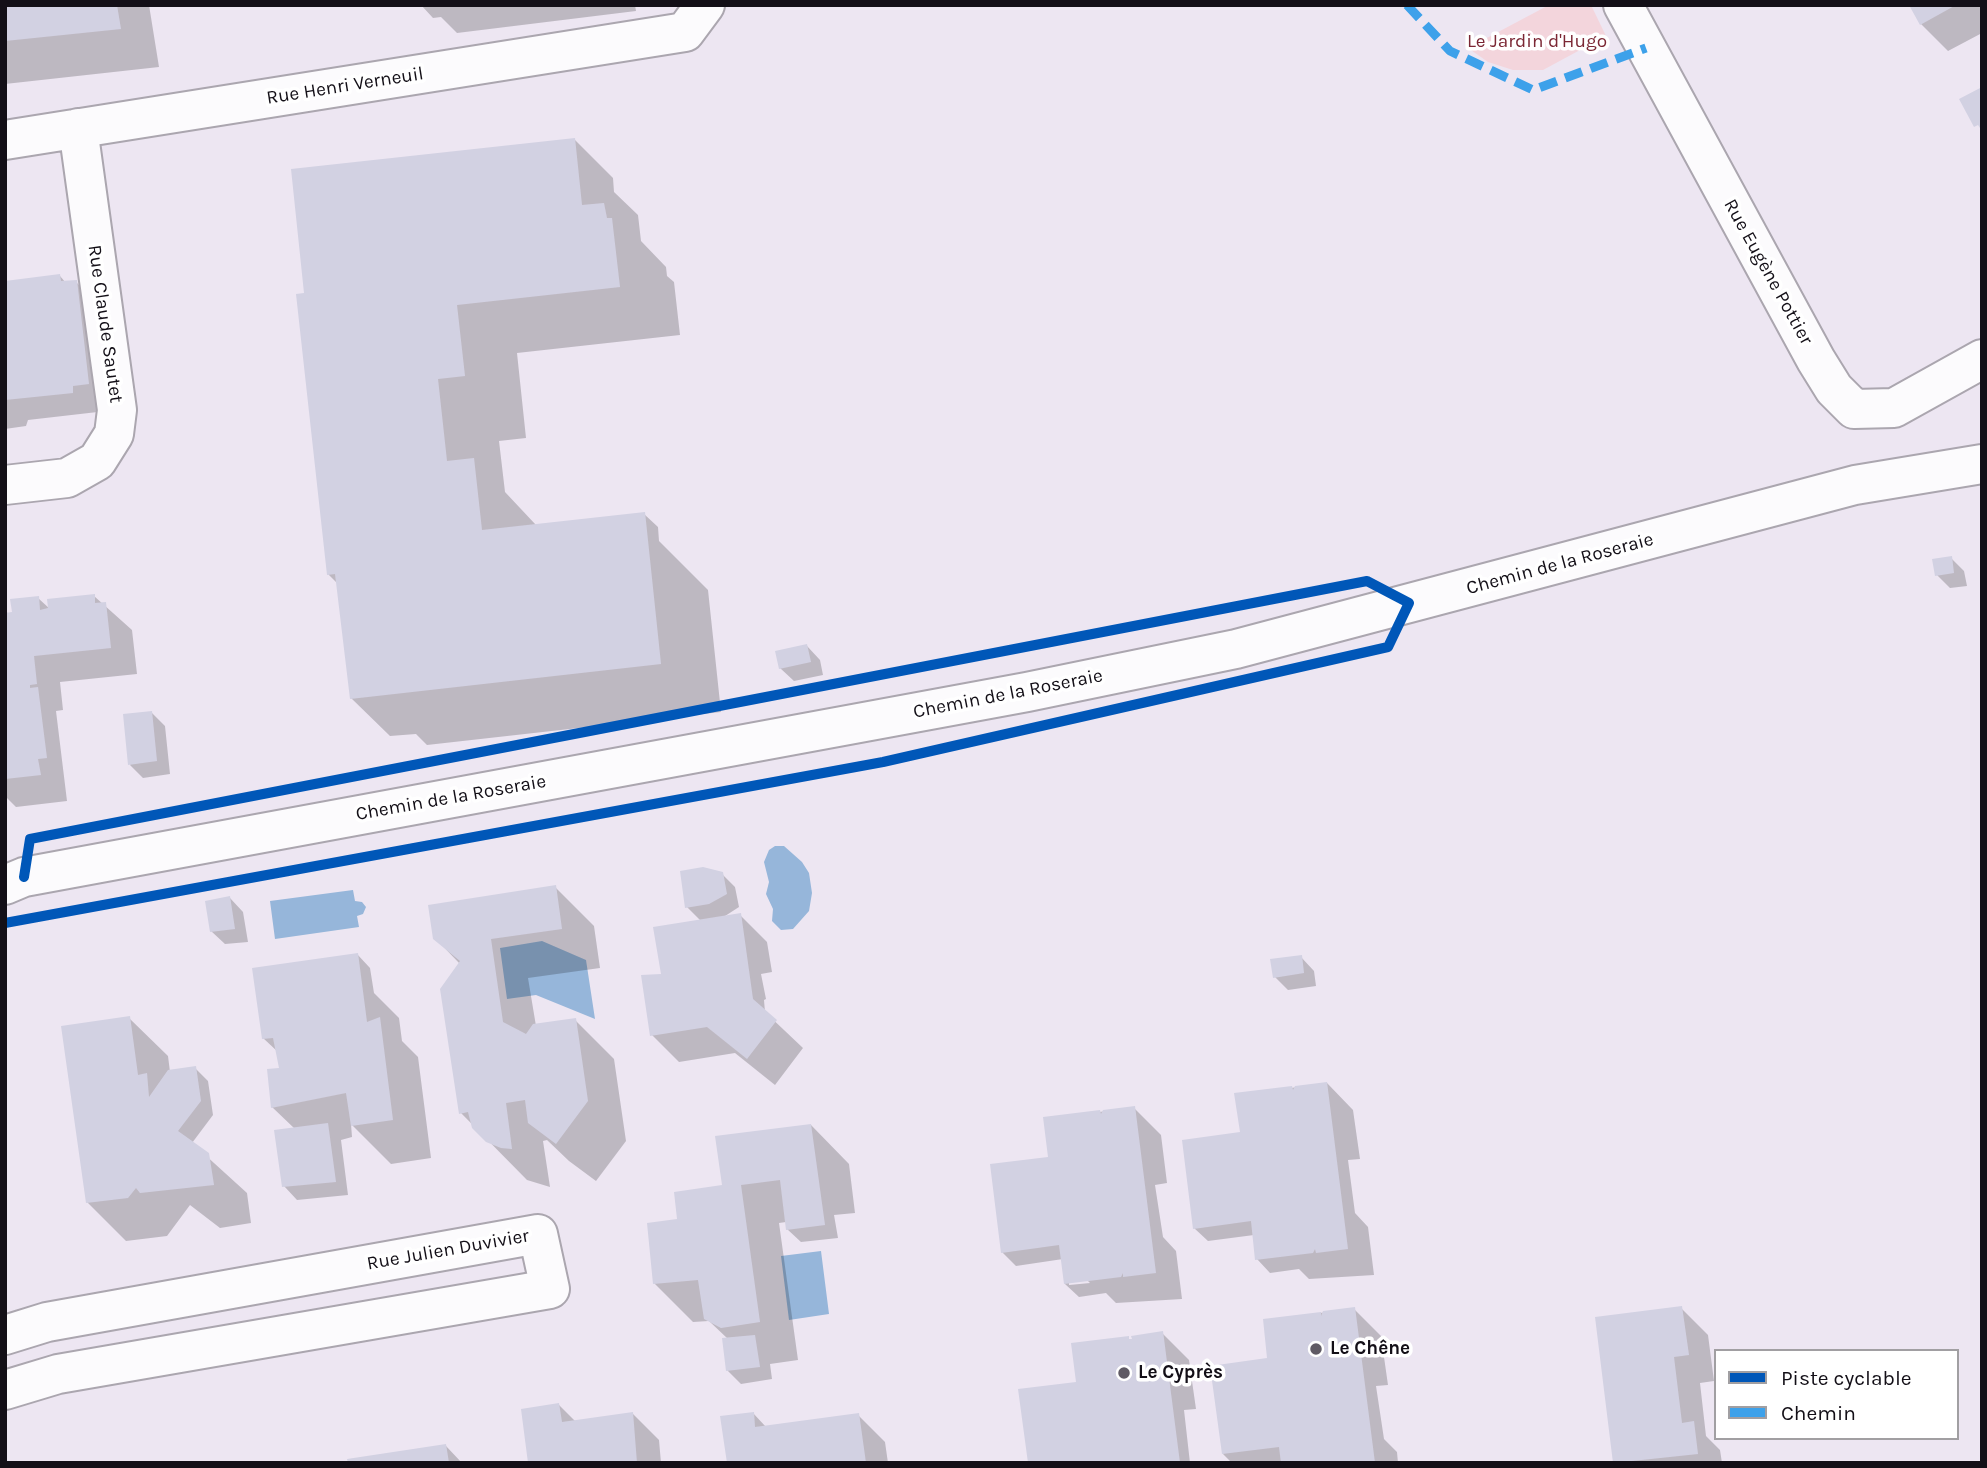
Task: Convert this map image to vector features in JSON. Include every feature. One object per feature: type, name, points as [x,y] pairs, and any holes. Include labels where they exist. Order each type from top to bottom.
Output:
[{"type":"street","name":"Rue Eugène Pottier","points":[[1623,5],[1816,360],[1834,388],[1854,409],[1894,408],[1982,359]]},
{"type":"street","name":"Rue Henri Verneuil","points":[[5,140],[695,19]]},
{"type":"street","name":"Rue Claude Sautet","points":[[5,485],[66,478],[97,461],[114,434],[117,410],[78,128]]},
{"type":"street","name":"Chemin de la Roseraie","points":[[11,879],[1027,692],[1237,649],[1855,485],[1982,464]]},
{"type":"street","name":"Rue Julien Duvivier","points":[[5,1335],[47,1322],[538,1234],[550,1289],[58,1374],[5,1391]]},
{"type":"green space","name":"Le Jardin d'Hugo","points":[[1549,5],[1591,5],[1606,36],[1543,70],[1513,70],[1488,62],[1468,48]]},
{"type":"water","points":[[775,846],[784,846],[802,862],[809,873],[812,893],[809,911],[793,929],[781,930],[772,921],[773,909],[766,894],[769,882],[764,862],[769,850]]},
{"type":"water","points":[[353,890],[355,901],[362,902],[366,907],[363,914],[357,916],[359,927],[275,939],[270,901]]},
{"type":"water","points":[[542,941],[586,960],[595,1019],[536,995],[507,999],[500,948]]},
{"type":"water","points":[[821,1251],[829,1314],[789,1320],[781,1256]]},
{"type":"building","points":[[5,5],[117,5],[121,29],[5,41]]},
{"type":"building","points":[[1909,5],[1956,5],[1920,25]]},
{"type":"building","points":[[1982,87],[1982,131],[1978,125],[1974,127],[1959,99]]},
{"type":"building","points":[[575,138],[582,205],[604,203],[607,218],[612,218],[620,287],[457,305],[465,376],[438,379],[447,461],[474,458],[482,530],[645,512],[661,664],[350,699],[335,574],[327,575],[296,294],[304,293],[291,169]]},
{"type":"building","points":[[60,274],[61,281],[77,280],[89,384],[73,386],[73,393],[5,400],[5,281]]},
{"type":"building","points":[[1952,556],[1954,573],[1935,576],[1932,559]]},
{"type":"building","points":[[95,594],[95,603],[106,602],[111,648],[34,656],[37,684],[30,685],[30,688],[38,687],[47,758],[38,759],[41,775],[5,779],[5,613],[12,612],[10,599],[39,596],[40,610],[48,608],[47,599]]},
{"type":"building","points":[[807,644],[811,662],[779,669],[775,651]]},
{"type":"building","points":[[152,711],[157,761],[128,765],[123,714]]},
{"type":"building","points":[[703,867],[723,872],[727,894],[709,904],[685,908],[680,871]]},
{"type":"building","points":[[556,885],[562,929],[491,939],[503,1022],[526,1034],[533,1024],[576,1018],[588,1101],[556,1144],[528,1123],[525,1100],[506,1103],[512,1149],[501,1148],[486,1142],[472,1128],[468,1112],[459,1114],[440,989],[460,961],[433,939],[428,905]]},
{"type":"building","points":[[230,896],[235,929],[210,932],[205,901]]},
{"type":"building","points":[[741,913],[753,999],[777,1020],[747,1059],[707,1027],[650,1036],[641,975],[661,974],[653,927]]},
{"type":"building","points":[[358,953],[367,1022],[380,1017],[393,1120],[351,1126],[346,1093],[271,1108],[267,1069],[279,1068],[273,1038],[262,1039],[252,968]]},
{"type":"building","points":[[1302,955],[1304,973],[1273,978],[1270,959]]},
{"type":"building","points":[[130,1016],[138,1075],[147,1073],[149,1097],[168,1070],[196,1066],[201,1101],[178,1131],[209,1153],[214,1185],[140,1193],[136,1188],[128,1198],[86,1203],[61,1026]]},
{"type":"building","points":[[1327,1082],[1348,1249],[1316,1253],[1315,1249],[1313,1253],[1255,1260],[1251,1221],[1193,1229],[1182,1140],[1240,1132],[1234,1093],[1292,1086],[1293,1090],[1295,1086]]},
{"type":"building","points":[[1135,1106],[1156,1273],[1123,1277],[1123,1273],[1121,1277],[1064,1284],[1059,1245],[1001,1253],[990,1164],[1048,1157],[1043,1117],[1100,1110],[1101,1114],[1103,1110]]},
{"type":"building","points":[[328,1123],[336,1182],[282,1187],[274,1130]]},
{"type":"building","points":[[811,1124],[825,1225],[786,1230],[780,1180],[741,1185],[760,1322],[721,1328],[704,1319],[698,1280],[653,1284],[647,1223],[677,1219],[674,1192],[722,1185],[715,1136]]},
{"type":"building","points":[[1682,1306],[1689,1355],[1674,1357],[1682,1423],[1694,1421],[1698,1454],[1613,1463],[1595,1317]]},
{"type":"building","points":[[1355,1307],[1375,1463],[1281,1463],[1279,1447],[1222,1454],[1210,1366],[1267,1358],[1263,1319],[1321,1312],[1321,1316],[1323,1311]]},
{"type":"building","points":[[1163,1331],[1180,1463],[1028,1463],[1018,1389],[1076,1382],[1071,1343],[1129,1336],[1129,1339],[1132,1339],[1131,1336]]},
{"type":"building","points":[[755,1335],[760,1367],[726,1371],[722,1338]]},
{"type":"building","points":[[559,1403],[562,1422],[633,1412],[637,1463],[528,1463],[521,1409]]},
{"type":"building","points":[[754,1412],[755,1427],[859,1413],[866,1463],[727,1463],[720,1416]]},
{"type":"building","points":[[446,1444],[449,1463],[348,1463],[347,1459]]},
{"type":"marked path","points":[[1407,5],[1450,51],[1533,90],[1646,48]]},
{"type":"cycle path","points":[[5,923],[883,762],[1388,647],[1409,603],[1367,581],[30,839],[24,877]]},
{"type":"place","name":"Le Chêne","points":[[1316,1349]]},
{"type":"place","name":"Le Cyprès","points":[[1124,1373]]}]
